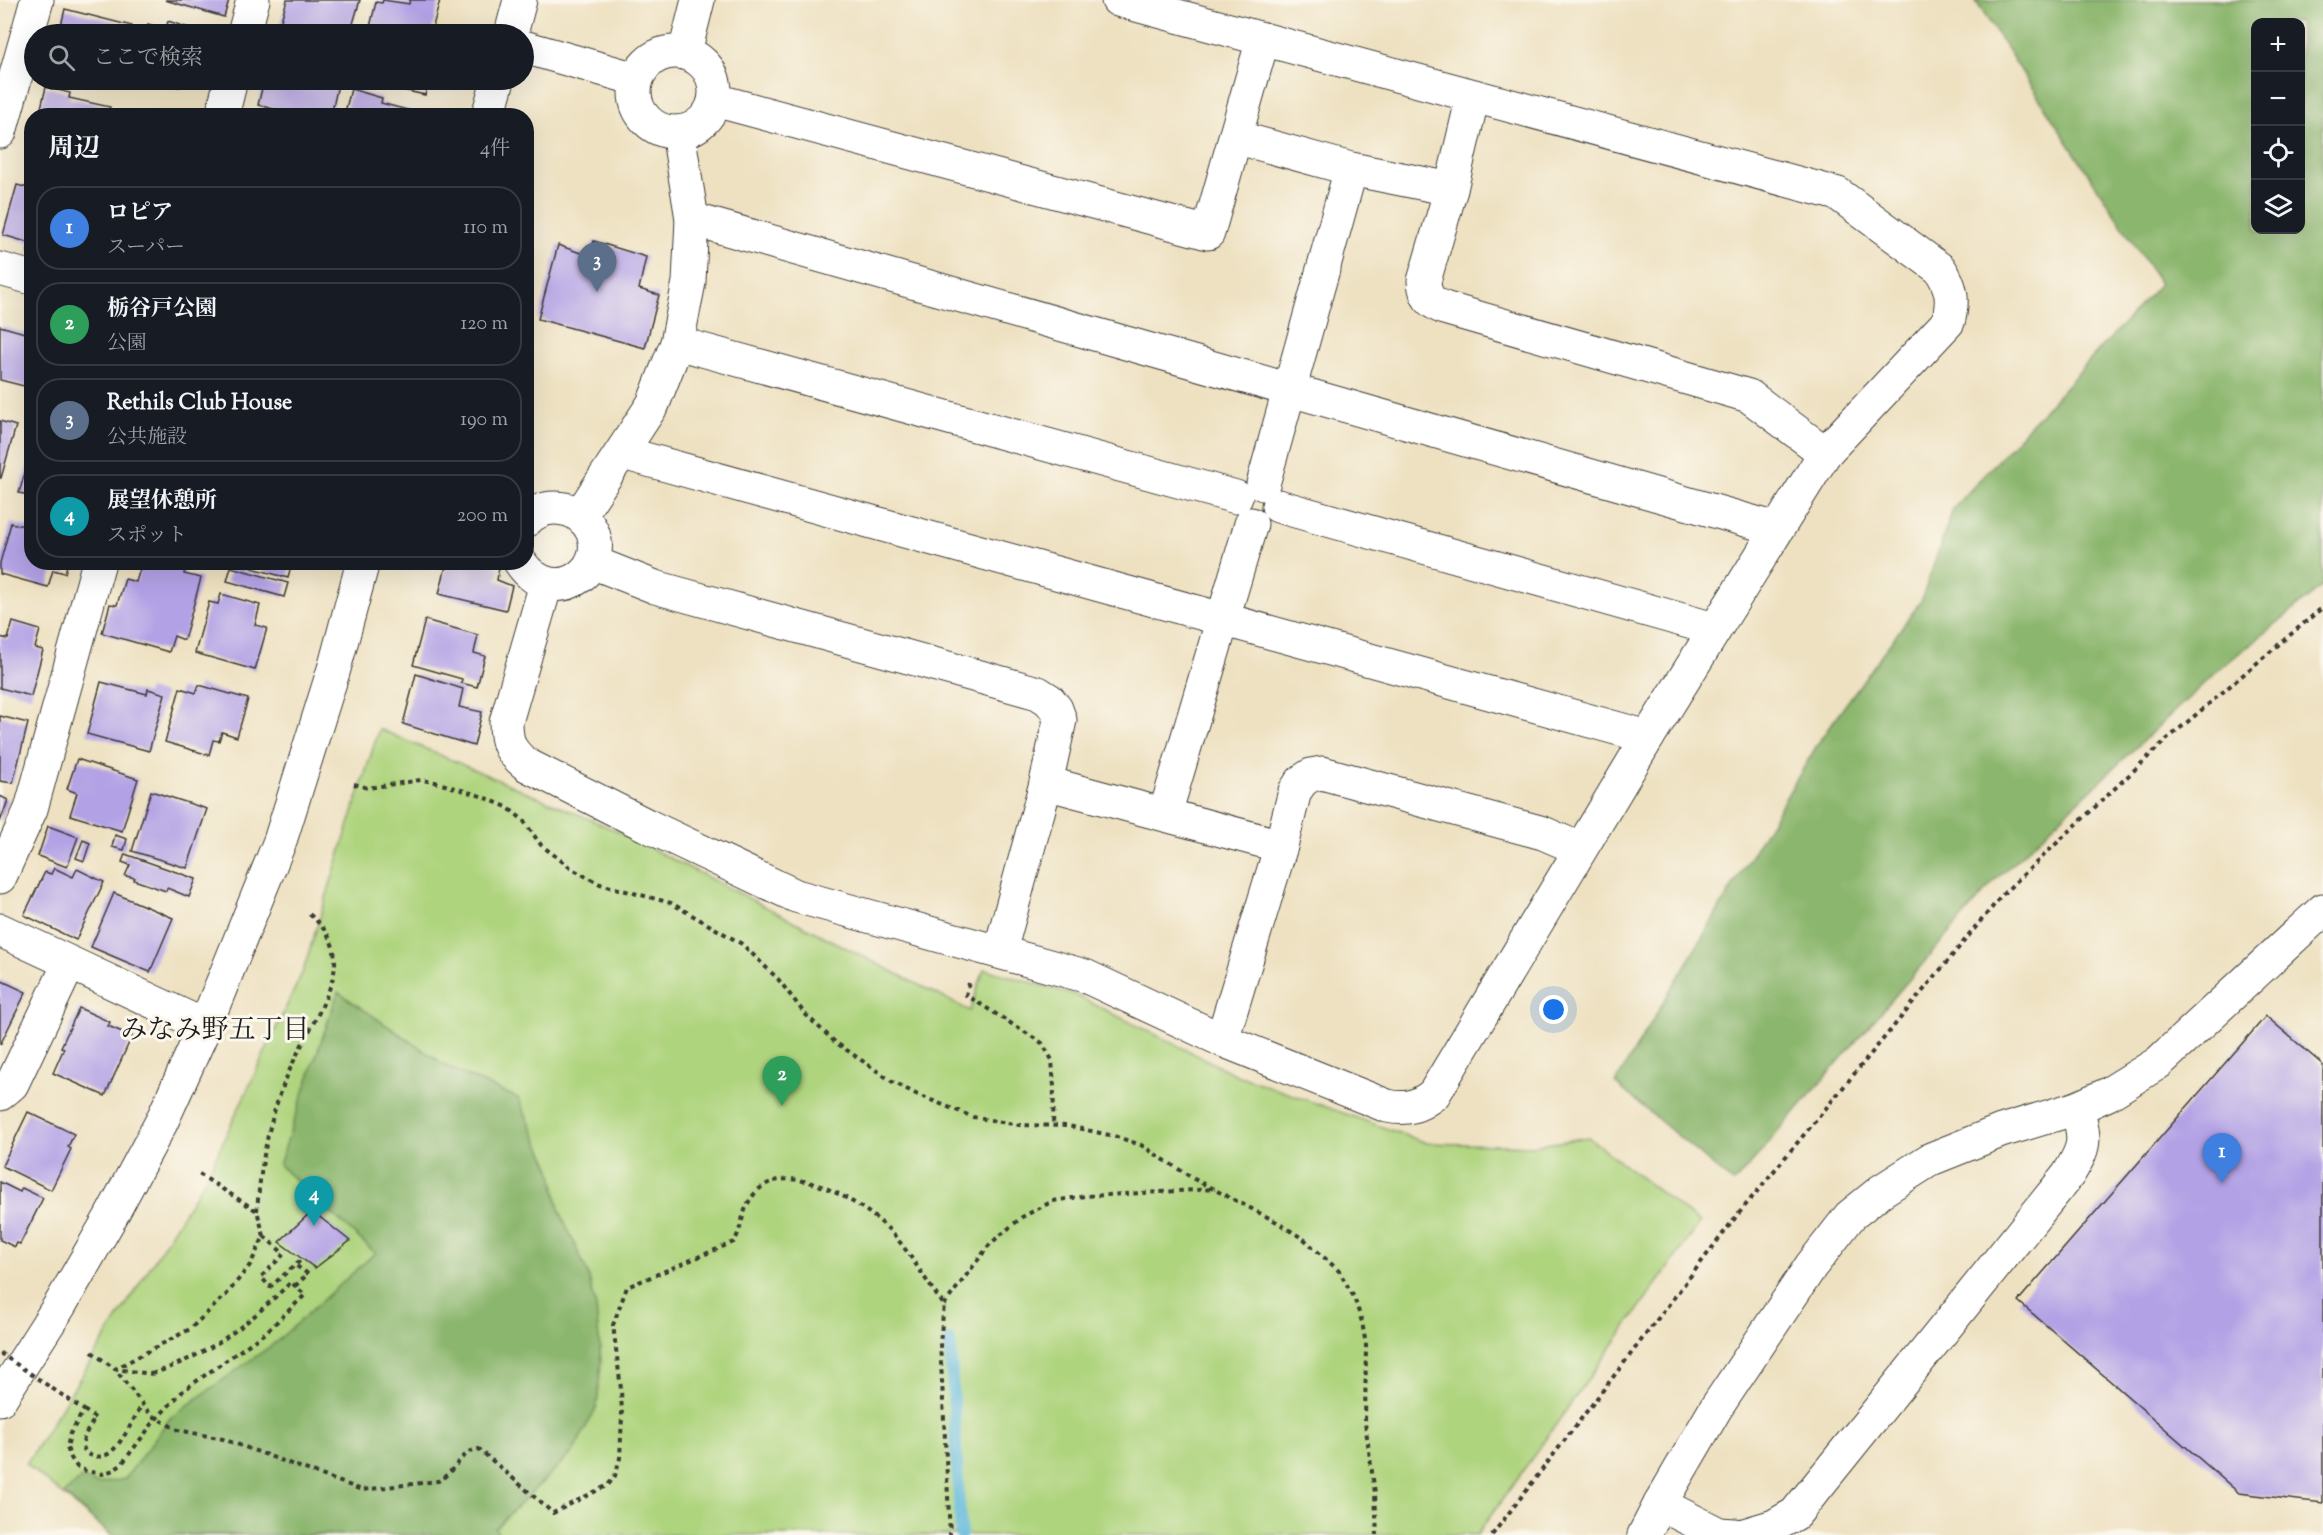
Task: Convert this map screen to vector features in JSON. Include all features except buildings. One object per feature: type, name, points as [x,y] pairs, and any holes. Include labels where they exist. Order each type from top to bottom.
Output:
[{"type":"street","points":[[30,24],[37,0]]},
{"type":"street","points":[[247,24],[253,0]]},
{"type":"street","points":[[514,24],[520,0]]},
{"type":"street","points":[[685,52],[699,0]]},
{"type":"street","points":[[546,584],[506,722],[506,740],[512,754],[527,765],[646,825],[796,896],[1085,976],[1222,1040],[1387,1106],[1402,1109],[1420,1105],[1434,1094],[1648,737],[1825,453],[1948,322],[1953,306],[1950,284],[1940,269],[1838,194],[1118,0]]},
{"type":"street","points":[[715,100],[1208,233],[1263,39]]},
{"type":"street","points":[[0,132],[24,46]]},
{"type":"street","points":[[534,50],[636,79]]},
{"type":"street","points":[[673,51],[685,52],[696,57],[712,75],[716,87],[715,100],[710,112],[702,122],[691,129],[678,132],[665,131],[653,126],[643,117],[634,92],[636,79],[642,68],[661,54],[673,51]]},
{"type":"street","points":[[224,108],[228,90]]},
{"type":"street","points":[[490,108],[495,90]]},
{"type":"street","points":[[1473,96],[1451,189],[1424,281],[1424,293],[1431,302],[1444,308],[1749,396],[1825,453]]},
{"type":"street","points":[[580,515],[653,404],[678,343],[689,282],[692,219],[678,132]]},
{"type":"street","points":[[1235,137],[1351,169],[1451,189]]},
{"type":"street","points":[[1165,814],[1291,391],[1351,169]]},
{"type":"street","points":[[692,219],[1777,529]]},
{"type":"street","points":[[0,269],[24,276]]},
{"type":"street","points":[[678,343],[1714,629]]},
{"type":"street","points":[[622,453],[1648,737]]},
{"type":"street","points":[[526,570],[546,584],[568,583],[586,571],[592,562],[595,549],[594,537],[589,525],[580,515],[569,509],[555,507],[542,509],[534,515]]},
{"type":"street","points":[[592,562],[655,587],[1038,693],[1049,700],[1060,720],[1046,783],[1000,951]]},
{"type":"street","points":[[0,877],[31,809],[97,570]]},
{"type":"street","points":[[0,1399],[60,1305],[109,1220],[161,1122],[205,1026],[280,841],[334,669],[361,570]]},
{"type":"street","points":[[1222,1040],[1281,846],[1295,791],[1302,781],[1311,775],[1322,773],[1543,833],[1580,849]]},
{"type":"street","points":[[1046,783],[1281,846]]},
{"type":"street","points":[[1644,1535],[1716,1408],[1811,1266],[1850,1216],[1881,1191],[1931,1159],[2001,1131],[2077,1108],[2108,1094],[2158,1063],[2323,910]]},
{"type":"street","points":[[0,930],[205,1026]]},
{"type":"street","points":[[0,1094],[12,1083],[69,964]]},
{"type":"street","points":[[1744,1535],[1774,1526],[1795,1514],[2068,1175],[2079,1156],[2084,1134],[2077,1108]]},
{"type":"street","points":[[1660,1504],[1719,1534],[1735,1535]]},
{"type":"path","points":[[1492,1535],[1735,1218],[2004,893],[2164,741],[2323,608]]},
{"type":"path","points":[[354,784],[368,788],[421,780],[435,782],[507,807],[523,820],[541,845],[572,869],[600,884],[671,903],[742,944],[778,980],[805,1014],[835,1042],[893,1082],[915,1094],[973,1117],[1019,1125],[1076,1128],[1114,1136],[1141,1145],[1194,1179],[1277,1222],[1305,1240],[1339,1271],[1354,1297],[1366,1345],[1365,1423],[1375,1493],[1377,1535]]},
{"type":"path","points":[[302,1259],[270,1287],[261,1277],[284,1254],[264,1236],[257,1211],[264,1146],[275,1108],[291,1067],[332,982],[335,963],[328,935],[323,925],[309,914]]},
{"type":"path","points":[[966,994],[1042,1043],[1052,1060],[1053,1127]]},
{"type":"path","points":[[199,1174],[257,1211]]},
{"type":"path","points":[[92,1352],[115,1369],[142,1405],[156,1419],[178,1430],[223,1439],[362,1490],[438,1481],[444,1478],[471,1450],[479,1449],[553,1513],[608,1485],[615,1476],[620,1458],[622,1416],[613,1325],[627,1287],[734,1242],[744,1210],[756,1192],[771,1181],[791,1179],[816,1184],[839,1194],[884,1225],[944,1305]]},
{"type":"path","points":[[950,1535],[940,1343],[944,1305],[990,1244],[1022,1217],[1053,1202],[1086,1196],[1216,1189]]},
{"type":"path","points":[[115,1369],[190,1329],[226,1294],[250,1265],[264,1236]]},
{"type":"path","points":[[295,1265],[308,1274],[295,1286]]},
{"type":"path","points":[[84,1410],[70,1434],[67,1448],[70,1458],[77,1467],[86,1471],[102,1474],[114,1470],[122,1464],[156,1419],[184,1390],[265,1333],[305,1295],[291,1282],[252,1319],[231,1335],[182,1363],[152,1374],[115,1369]]},
{"type":"path","points":[[0,1353],[95,1418],[84,1437],[83,1445],[85,1452],[91,1456],[100,1457],[110,1453],[142,1405]]},
{"type":"green space","points":[[1975,0],[2323,0],[2323,586],[2217,671],[1994,881],[1734,1183],[1615,1083],[1822,737],[1921,601],[1953,509],[2160,284]]},
{"type":"green space","points":[[379,729],[613,829],[970,1011],[984,969],[1075,995],[1237,1075],[1427,1143],[1534,1146],[1588,1137],[1700,1223],[1477,1535],[111,1535],[26,1464],[206,1178],[303,971]]},
{"type":"green space","points":[[338,992],[451,1069],[518,1098],[551,1169],[559,1209],[588,1274],[596,1307],[601,1361],[597,1406],[573,1452],[495,1528],[500,1535],[111,1535],[64,1494],[81,1478],[98,1484],[125,1479],[170,1418],[276,1342],[375,1253],[279,1165]]},
{"type":"waterway","points":[[950,1341],[961,1535]]},
{"type":"place","name":"Rethils Club House","points":[[597,292]]},
{"type":"place","name":"栃谷戸公園","points":[[782,1106]]},
{"type":"place","name":"ロピア","points":[[2222,1183]]},
{"type":"place","name":"展望休憩所","points":[[314,1226]]},
{"type":"district","name":"みなみ野五丁目","points":[[215,1029]]}]
